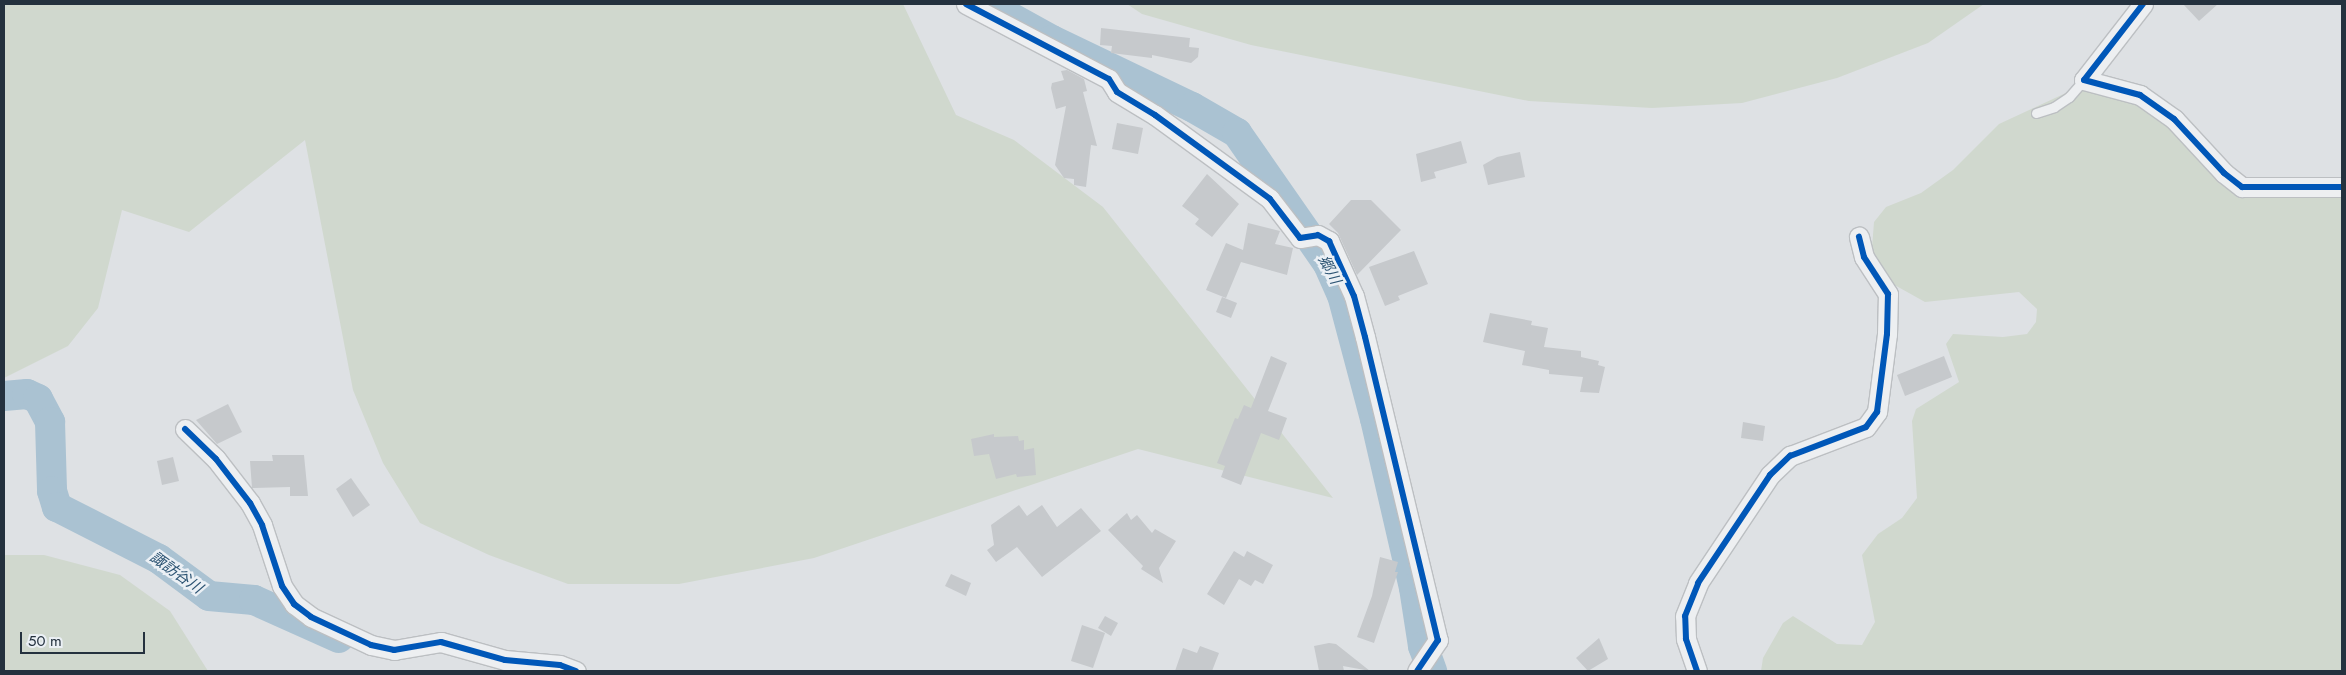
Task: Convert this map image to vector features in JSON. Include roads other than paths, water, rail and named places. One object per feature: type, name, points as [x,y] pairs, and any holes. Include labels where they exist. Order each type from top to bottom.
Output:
[{"type":"street","points":[[966,4],[1109,79],[1117,92],[1155,115],[1270,199],[1300,238],[1312,236],[1329,241],[1354,296],[1363,328],[1438,640],[1424,662]]},
{"type":"street","points":[[2144,4],[2084,80],[2140,95],[2174,119],[2224,173],[2242,187],[2342,186]]},
{"type":"street","points":[[1698,671],[1686,639],[1685,616],[1698,583],[1770,476],[1790,456],[1866,427],[1877,412],[1887,334],[1888,294],[1864,257],[1859,237]]},
{"type":"street","points":[[185,429],[216,459],[250,503],[262,525],[282,586],[294,604],[311,617],[371,645],[394,650],[441,642],[506,660],[560,665],[576,671]]},
{"type":"lane","points":[[2036,113],[2054,107],[2069,97],[2084,80]]},
{"type":"waterway","name":"郷川","points":[[987,4],[1052,40],[1192,107],[1237,133],[1328,264],[1342,295],[1375,419],[1414,588],[1423,646],[1432,671]]},
{"type":"waterway","name":"諏訪谷川","points":[[4,396],[27,394],[38,399],[50,422],[52,491],[57,507],[159,559],[209,596],[254,600],[339,638]]}]
